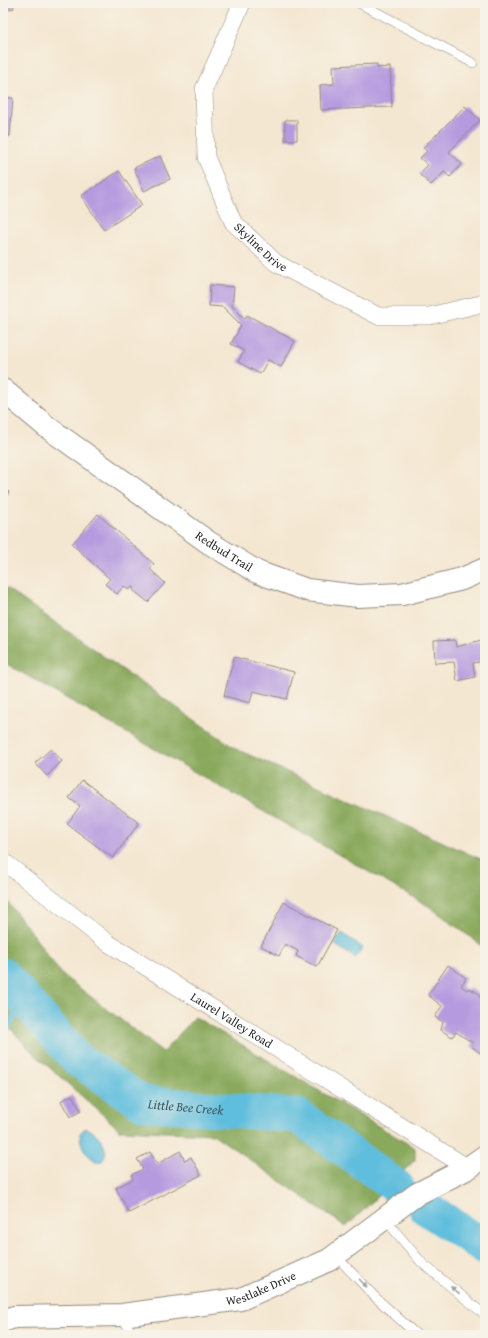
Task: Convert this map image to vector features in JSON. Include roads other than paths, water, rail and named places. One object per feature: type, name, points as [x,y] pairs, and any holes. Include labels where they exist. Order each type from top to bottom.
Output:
[{"type":"street","name":"Skyline Drive","points":[[242,3],[204,89],[206,157],[233,222],[276,263],[378,316],[429,316],[485,303]]},
{"type":"street","name":"Redbud Trail","points":[[3,390],[48,427],[208,542],[257,572],[307,590],[358,596],[402,594],[462,579],[485,568]]},
{"type":"street","name":"Laurel Valley Road","points":[[3,861],[108,943],[477,1162]]},
{"type":"street","name":"Westlake Drive","points":[[3,1321],[14,1318],[122,1315],[241,1299],[329,1260],[417,1194],[477,1162]]},
{"type":"lane","points":[[360,3],[473,63]]},
{"type":"lane","points":[[384,1218],[422,1263],[485,1315]]},
{"type":"lane","points":[[336,1255],[376,1297],[417,1335]]},
{"type":"lane","points":[[122,1315],[132,1335]]},
{"type":"water","points":[[342,933],[363,948],[355,958],[334,944]]},
{"type":"water","points":[[85,1128],[94,1133],[102,1141],[105,1156],[102,1161],[97,1162],[84,1150],[80,1133]]},
{"type":"waterway","name":"Little Bee Creek","points":[[3,975],[77,1059],[143,1103],[298,1116],[397,1187]]},
{"type":"waterway","points":[[3,1035],[25,1000]]},
{"type":"waterway","name":"Little Bee Creek","points":[[426,1208],[485,1247]]}]
